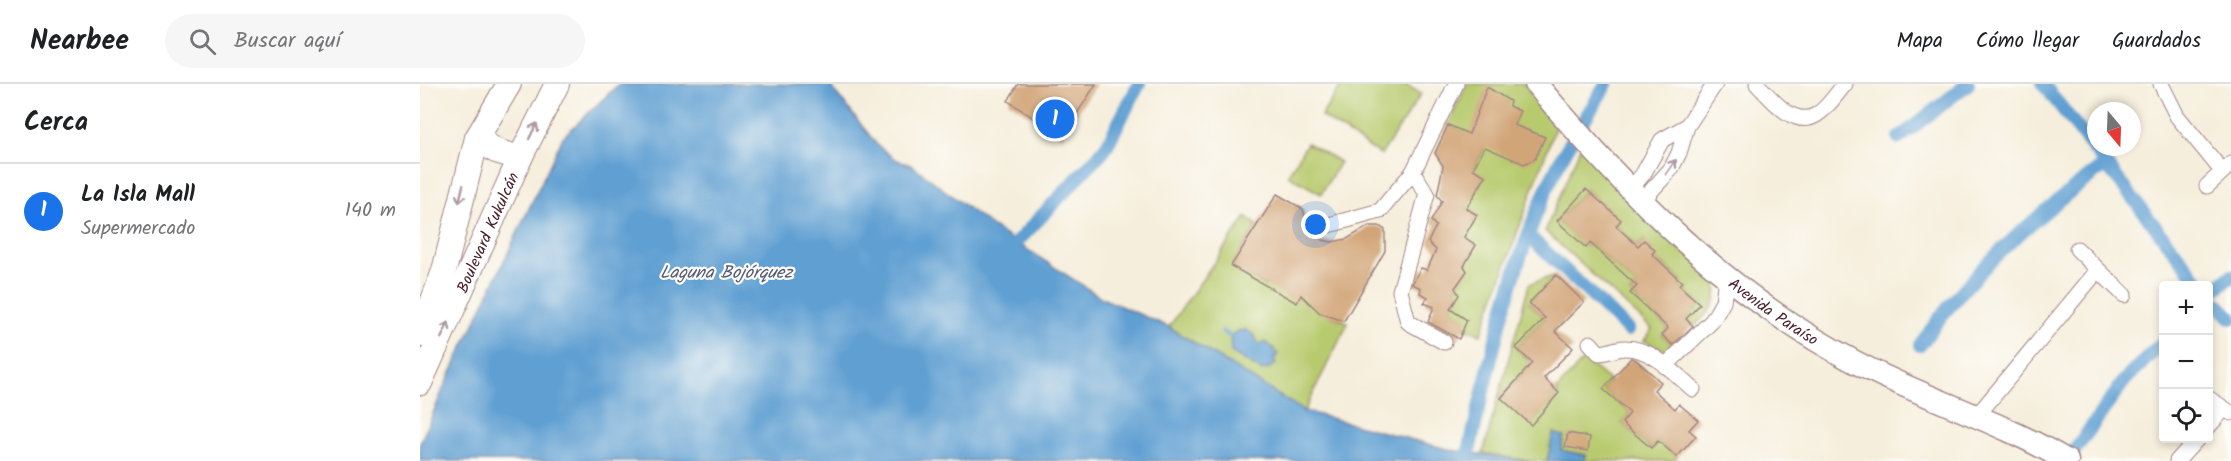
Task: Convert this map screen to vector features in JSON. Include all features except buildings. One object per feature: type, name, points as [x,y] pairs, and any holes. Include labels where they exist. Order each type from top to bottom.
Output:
[{"type":"main road","name":"Boulevard Kukulcán","points":[[420,335],[444,271],[473,148],[509,84]]},
{"type":"main road","name":"Boulevard Kukulcán","points":[[420,383],[515,169],[557,84]]},
{"type":"main road","points":[[473,148],[491,164],[515,169]]},
{"type":"street","points":[[1329,225],[1380,211],[1413,172],[1455,84]]},
{"type":"street","name":"Avenida Paraíso","points":[[1536,84],[1635,196],[1726,277],[1799,330],[1898,384],[2059,456]]},
{"type":"street","points":[[1635,196],[1671,169],[1680,153],[1687,126],[1715,84]]},
{"type":"street","points":[[1757,84],[1787,113],[1803,118],[1815,116],[1845,84]]},
{"type":"street","points":[[2161,84],[2177,116],[2226,167],[2207,186]]},
{"type":"street","points":[[1635,196],[1643,174],[1662,140],[1687,126]]},
{"type":"street","points":[[1413,172],[1427,194],[1400,291],[1402,305],[1408,322],[1444,342]]},
{"type":"street","points":[[2077,249],[2124,295]]},
{"type":"street","points":[[1976,417],[2098,270]]},
{"type":"street","points":[[1665,366],[1712,321],[1723,302],[1726,277]]},
{"type":"street","points":[[1590,343],[1599,352],[1608,353],[1623,347],[1640,349],[1693,389]]},
{"type":"street","points":[[2213,401],[2227,411],[2213,423]]},
{"type":"street","points":[[2178,461],[2194,443]]},
{"type":"green space","points":[[1342,84],[1405,84],[1421,94],[1381,155],[1321,116]]},
{"type":"green space","points":[[1467,84],[1524,84],[1556,125],[1481,334],[1464,328],[1466,320],[1450,309],[1459,296],[1455,288],[1467,271],[1464,266],[1476,245],[1464,237],[1477,215],[1466,208],[1485,177],[1473,169],[1484,150],[1485,142],[1448,125]]},
{"type":"green space","points":[[1307,143],[1340,162],[1321,194],[1288,175]]},
{"type":"green space","points":[[1581,146],[1715,277],[1717,293],[1713,305],[1694,327],[1686,319],[1700,304],[1679,285],[1682,281],[1652,254],[1644,240],[1638,246],[1616,226],[1620,220],[1586,189],[1557,221],[1586,247],[1590,243],[1637,286],[1630,293],[1668,328],[1662,335],[1676,348],[1671,352],[1644,341],[1652,329],[1545,231]]},
{"type":"green space","points":[[1246,217],[1257,225],[1232,265],[1265,286],[1296,236],[1330,316],[1348,323],[1304,411],[1169,327]]},
{"type":"green space","points":[[1556,275],[1529,303],[1545,318],[1516,348],[1529,361],[1528,367],[1501,398],[1531,424],[1559,393],[1557,389],[1588,355],[1593,361],[1592,366],[1610,381],[1603,389],[1630,413],[1622,423],[1651,448],[1658,441],[1677,457],[1674,461],[1584,461],[1585,455],[1561,450],[1554,433],[1547,461],[1529,461],[1483,453],[1529,284]]},
{"type":"water","name":"Laguna Bojórquez","points":[[619,84],[829,84],[878,146],[895,159],[913,166],[994,228],[1102,298],[1169,327],[1304,411],[1451,450],[1529,461],[420,461],[420,444],[444,387],[563,137]]},
{"type":"water","points":[[1245,329],[1255,336],[1258,344],[1265,342],[1275,349],[1274,351],[1278,354],[1274,359],[1276,364],[1262,371],[1231,352],[1230,336],[1240,330],[1243,332]]},
{"type":"water","points":[[1553,433],[1564,436],[1561,450],[1585,455],[1584,461],[1547,461]]},
{"type":"waterway","points":[[1017,242],[1105,149],[1139,84]]},
{"type":"waterway","points":[[1469,451],[1505,307],[1541,201],[1568,146],[1606,84]]},
{"type":"waterway","points":[[1899,138],[1968,84]]},
{"type":"waterway","points":[[2043,84],[2198,281]]},
{"type":"waterway","points":[[1920,345],[1982,269],[2028,226],[2105,165]]},
{"type":"waterway","points":[[1529,236],[1628,330]]},
{"type":"waterway","points":[[2213,291],[2231,276]]},
{"type":"waterway","points":[[2213,299],[2231,318]]},
{"type":"waterway","points":[[1222,331],[1230,336]]},
{"type":"waterway","points":[[2067,461],[2125,380],[2159,346]]},
{"type":"place","name":"La Isla Mall","points":[[1055,119]]}]
